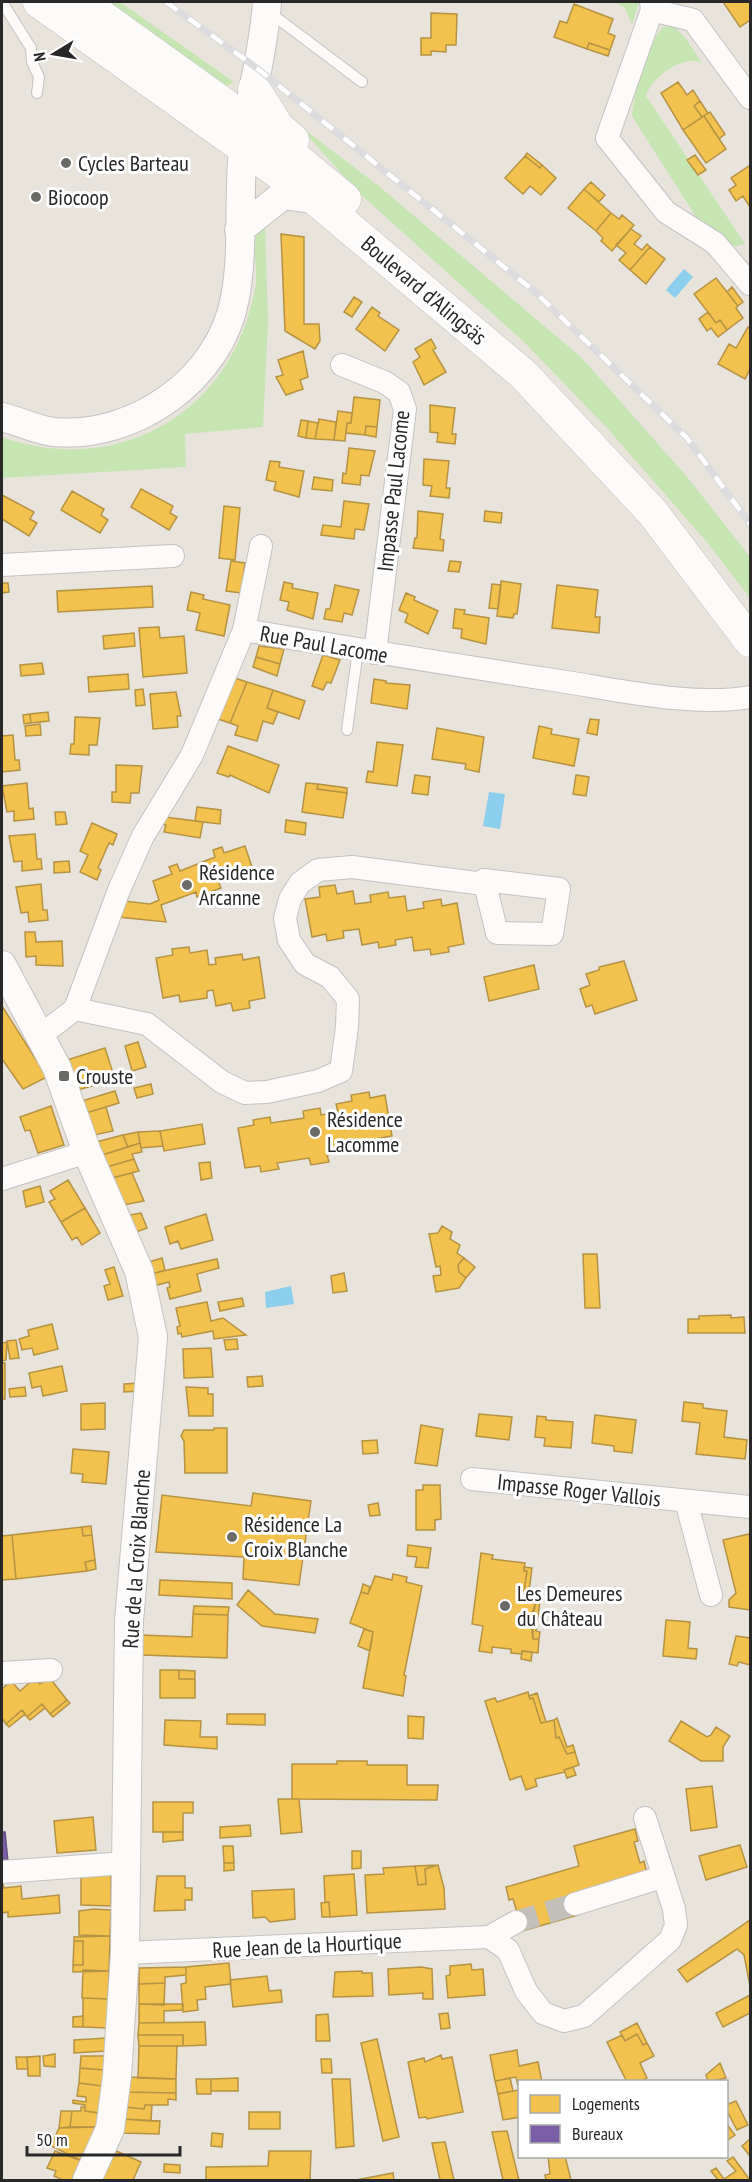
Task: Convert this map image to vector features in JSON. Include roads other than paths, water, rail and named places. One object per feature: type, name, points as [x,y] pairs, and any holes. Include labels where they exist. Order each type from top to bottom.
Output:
[{"type":"main road","name":"Boulevard d'Alingsäs","points":[[39,2],[245,135],[327,182],[532,364],[658,496],[750,616]]},
{"type":"main road","name":"Boulevard d'Alingsäs","points":[[82,2],[245,135],[315,199],[523,374],[653,513],[750,641]]},
{"type":"main road","points":[[254,88],[278,127],[338,179],[376,226]]},
{"type":"street","points":[[2,417],[52,432],[77,432],[131,420],[159,406],[191,380],[221,337],[235,301],[245,135],[267,6]]},
{"type":"street","points":[[750,98],[693,20],[651,6],[607,138],[666,212],[715,243],[750,284]]},
{"type":"street","points":[[239,230],[283,195],[315,199]]},
{"type":"street","name":"Impasse Paul Lacome","points":[[342,365],[384,382],[399,392],[405,409],[367,651]]},
{"type":"street","points":[[244,630],[261,546]]},
{"type":"street","points":[[2,565],[173,556]]},
{"type":"street","name":"Rue Paul Lacome","points":[[75,1009],[119,890],[143,836],[192,754],[244,630],[606,688],[720,702],[750,697]]},
{"type":"street","points":[[41,1035],[75,1009],[147,1024],[222,1082],[245,1093],[267,1092],[318,1081],[341,1071],[348,999],[330,977],[305,964],[289,940],[285,918],[290,899],[300,883],[318,870],[352,867],[484,884]]},
{"type":"street","name":"Rue de la Croix Blanche","points":[[2,965],[57,1068],[87,1152],[139,1271],[153,1337],[129,1620],[125,1953],[117,2076],[110,2129],[87,2181]]},
{"type":"street","points":[[2,1179],[87,1152]]},
{"type":"street","name":"Impasse Roger Vallois","points":[[472,1479],[750,1507]]},
{"type":"street","name":"Impasse Roger Vallois","points":[[686,1501],[711,1595]]},
{"type":"street","points":[[2,1673],[51,1670]]},
{"type":"street","points":[[489,1937],[508,1950],[526,1991],[543,2013],[564,2021],[584,2016],[670,1940],[676,1925],[674,1910],[645,1818]]},
{"type":"street","points":[[2,1872],[125,1863]]},
{"type":"street","points":[[575,1904],[662,1877]]},
{"type":"street","name":"Rue Jean de la Hourtique","points":[[125,1953],[489,1937],[516,1922]]},
{"type":"lane","points":[[2,2],[31,48],[32,62],[39,77],[37,93]]},
{"type":"lane","points":[[267,6],[362,82]]},
{"type":"lane","points":[[346,730],[367,651]]},
{"type":"water","points":[[684,269],[693,277],[675,298],[666,290]]},
{"type":"water","points":[[489,792],[505,794],[500,829],[483,826]]},
{"type":"water","points":[[291,1286],[294,1304],[266,1308],[265,1292]]},
{"type":"tunnel","points":[[516,1922],[575,1904]]},
{"type":"railway","points":[[166,2],[258,69],[534,291],[687,438],[750,524]]},
{"type":"place","name":"Cycles Barteau","points":[[66,163]]},
{"type":"place","name":"Biocoop","points":[[36,197]]},
{"type":"place","name":"Résidence Arcanne","points":[[187,885]]},
{"type":"place","name":"Crouste","points":[[64,1076]]},
{"type":"place","name":"Résidence Lacomme","points":[[315,1132]]},
{"type":"place","name":"Résidence La Croix Blanche","points":[[232,1537]]},
{"type":"place","name":"Les Demeures du Château","points":[[505,1606]]}]
